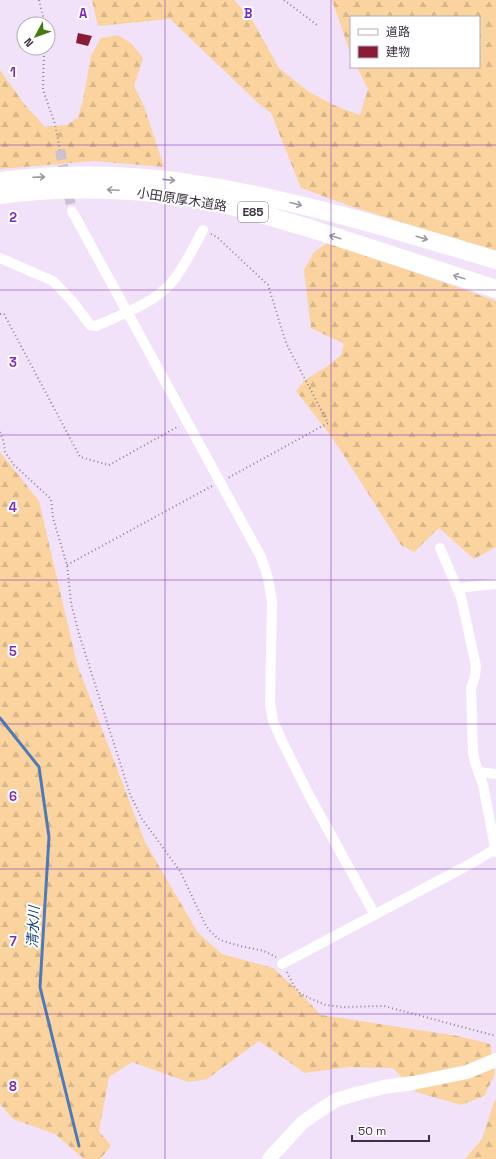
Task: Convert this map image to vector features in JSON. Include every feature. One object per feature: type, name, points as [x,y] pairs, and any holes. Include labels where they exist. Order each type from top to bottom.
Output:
[{"type":"highway","name":"小田原厚木道路","points":[[0,181],[91,175],[190,182],[273,198],[351,217],[496,260]]},
{"type":"highway","name":"小田原厚木道路","points":[[0,194],[32,191],[90,189],[146,192],[230,206],[346,240],[496,289]]},
{"type":"street","points":[[72,211],[261,557],[268,578],[272,601],[270,703],[273,721],[309,795],[375,915]]},
{"type":"street","points":[[0,258],[53,280],[73,302],[90,325],[96,326],[156,297],[172,282],[184,265],[203,230]]},
{"type":"street","points":[[282,964],[495,850],[483,786],[473,753],[471,688],[475,676],[476,666],[461,597],[440,548]]},
{"type":"street","points":[[457,588],[496,584]]},
{"type":"street","points":[[478,772],[496,774]]},
{"type":"street","points":[[269,1159],[302,1123],[319,1110],[336,1100],[384,1086],[414,1083],[467,1072],[496,1060]]},
{"type":"path","points":[[39,0],[43,16]]},
{"type":"path","points":[[284,0],[317,25]]},
{"type":"path","points":[[44,56],[43,90],[55,124],[60,150]]},
{"type":"path","points":[[67,565],[328,423],[286,342],[268,285],[218,238],[203,230]]},
{"type":"path","points":[[0,314],[4,314],[80,457],[109,465],[188,422]]},
{"type":"path","points":[[0,432],[4,443],[5,452],[14,465],[51,499],[53,518],[67,565],[71,603],[79,634],[130,794],[142,819],[180,871],[210,932],[220,940],[264,951],[277,958],[300,993],[326,1005],[342,1007],[384,1006],[496,1036]]},
{"type":"path","points":[[0,440],[4,443]]},
{"type":"green space","points":[[92,0],[234,0],[251,18],[279,68],[309,92],[338,107],[360,115],[368,89],[358,68],[480,68],[480,16],[350,16],[350,52],[332,0],[496,0],[496,252],[350,206],[301,188],[271,113],[258,103],[170,19],[98,26]]},
{"type":"green space","points":[[118,35],[132,44],[143,58],[134,86],[144,106],[164,167],[94,161],[0,169],[0,70],[25,105],[45,127],[66,125],[78,118],[91,56],[101,38]]},
{"type":"green space","points":[[329,242],[496,301],[496,547],[474,559],[439,528],[414,552],[401,545],[334,440],[296,391],[305,380],[326,367],[341,355],[344,344],[311,328],[304,270],[314,252]]},
{"type":"green space","points":[[0,452],[39,501],[77,664],[145,842],[198,933],[222,954],[273,968],[321,1015],[458,1036],[490,1044],[495,1074],[484,1096],[461,1105],[416,1092],[393,1068],[349,1067],[305,1073],[259,1041],[207,1079],[188,1082],[132,1062],[109,1077],[99,1131],[111,1146],[100,1159],[84,1159],[55,1134],[13,1119],[0,1104]]},
{"type":"green space","points":[[496,1099],[496,1159],[465,1159],[482,1139]]},
{"type":"building","points":[[78,33],[92,36],[88,46],[76,43]]},
{"type":"waterway","name":"清水川","points":[[0,718],[39,767],[49,837],[40,987],[79,1146]]},
{"type":"tunnel","points":[[60,150],[72,211]]}]
